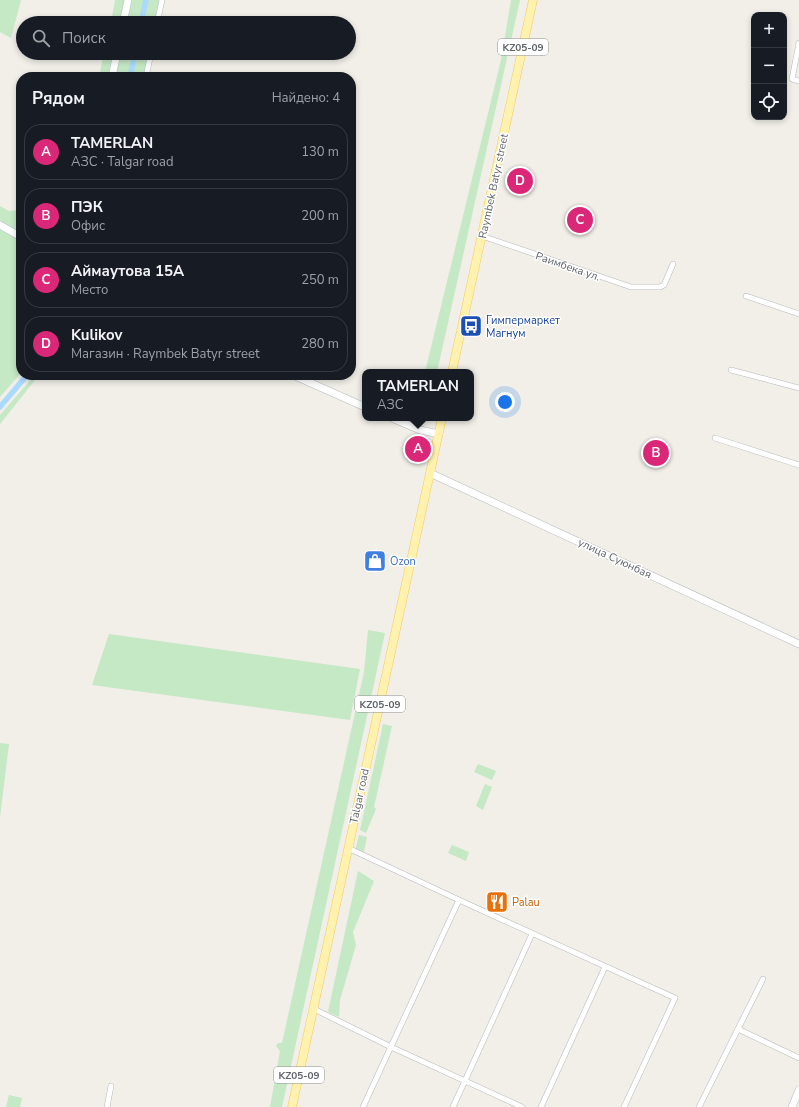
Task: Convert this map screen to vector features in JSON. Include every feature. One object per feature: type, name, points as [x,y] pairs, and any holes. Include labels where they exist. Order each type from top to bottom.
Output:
[{"type":"main road","name":"Raymbek Batyr street","points":[[453,369],[533,0]]},
{"type":"main road","name":"KZ05-09","points":[[292,1107],[441,421]]},
{"type":"street","points":[[125,16],[128,0]]},
{"type":"street","points":[[159,16],[162,0]]},
{"type":"street","points":[[799,43],[792,79],[799,81]]},
{"type":"street","points":[[113,72],[116,60]]},
{"type":"street","points":[[147,72],[150,60]]},
{"type":"street","points":[[0,225],[16,234]]},
{"type":"street","name":"Раимбека ул.","points":[[482,236],[625,285],[656,288],[664,285],[674,264]]},
{"type":"street","points":[[746,296],[799,314]]},
{"type":"street","points":[[731,370],[799,388]]},
{"type":"street","points":[[304,380],[362,406]]},
{"type":"street","points":[[399,421],[420,430],[439,434]]},
{"type":"street","points":[[715,438],[799,465]]},
{"type":"street","name":"улица Суюнбая","points":[[430,474],[799,644]]},
{"type":"street","points":[[348,848],[532,934],[675,998],[624,1107]]},
{"type":"street","points":[[363,1107],[459,900]]},
{"type":"street","points":[[453,1107],[532,934]]},
{"type":"street","points":[[541,1107],[605,966]]},
{"type":"street","points":[[699,1107],[763,979]]},
{"type":"street","points":[[314,1009],[391,1047],[522,1107]]},
{"type":"street","points":[[738,1029],[799,1058]]},
{"type":"street","points":[[107,1107],[111,1086]]},
{"type":"street","points":[[794,1106],[799,1090]]},
{"type":"green space","points":[[0,0],[21,0],[11,38],[0,32]]},
{"type":"green space","points":[[115,0],[159,0],[156,16],[112,16]]},
{"type":"green space","points":[[511,0],[520,0],[438,369],[426,369],[501,60]]},
{"type":"green space","points":[[103,60],[147,60],[145,72],[100,72]]},
{"type":"green space","points":[[0,206],[9,211],[16,210],[16,379],[0,397]]},
{"type":"green space","points":[[31,380],[35,380],[0,424],[0,415]]},
{"type":"green space","points":[[368,630],[385,633],[282,1107],[270,1107],[280,1051],[276,1046],[278,1043],[282,1043],[364,672]]},
{"type":"green space","points":[[109,634],[360,669],[350,720],[92,685]]},
{"type":"green space","points":[[383,724],[392,726],[374,807],[376,809],[366,833],[360,830]]},
{"type":"green space","points":[[0,743],[9,744],[0,817]]},
{"type":"green space","points":[[478,764],[496,771],[492,780],[474,772]]},
{"type":"green space","points":[[485,784],[492,787],[483,810],[476,806]]},
{"type":"green space","points":[[359,835],[367,837],[363,855],[355,851]]},
{"type":"green space","points":[[452,845],[469,852],[466,861],[448,853]]},
{"type":"green space","points":[[358,871],[374,881],[353,932],[356,945],[340,1000],[339,1017],[328,1012]]},
{"type":"green space","points":[[9,1095],[22,1098],[20,1107],[6,1107]]},
{"type":"waterway","points":[[143,16],[146,0]]},
{"type":"waterway","points":[[131,72],[134,60]]},
{"type":"waterway","points":[[0,407],[23,380]]},
{"type":"place","name":"Kulikov","points":[[520,181]]},
{"type":"place","name":"Аймаутова 15А","points":[[580,220]]},
{"type":"place","name":"Гимпермаркет Магнум","points":[[471,326]]},
{"type":"place","name":"TAMERLAN","points":[[418,449]]},
{"type":"place","name":"ПЭК","points":[[656,453]]},
{"type":"place","name":"Ozon","points":[[375,561]]},
{"type":"place","name":"Palau","points":[[497,902]]}]
